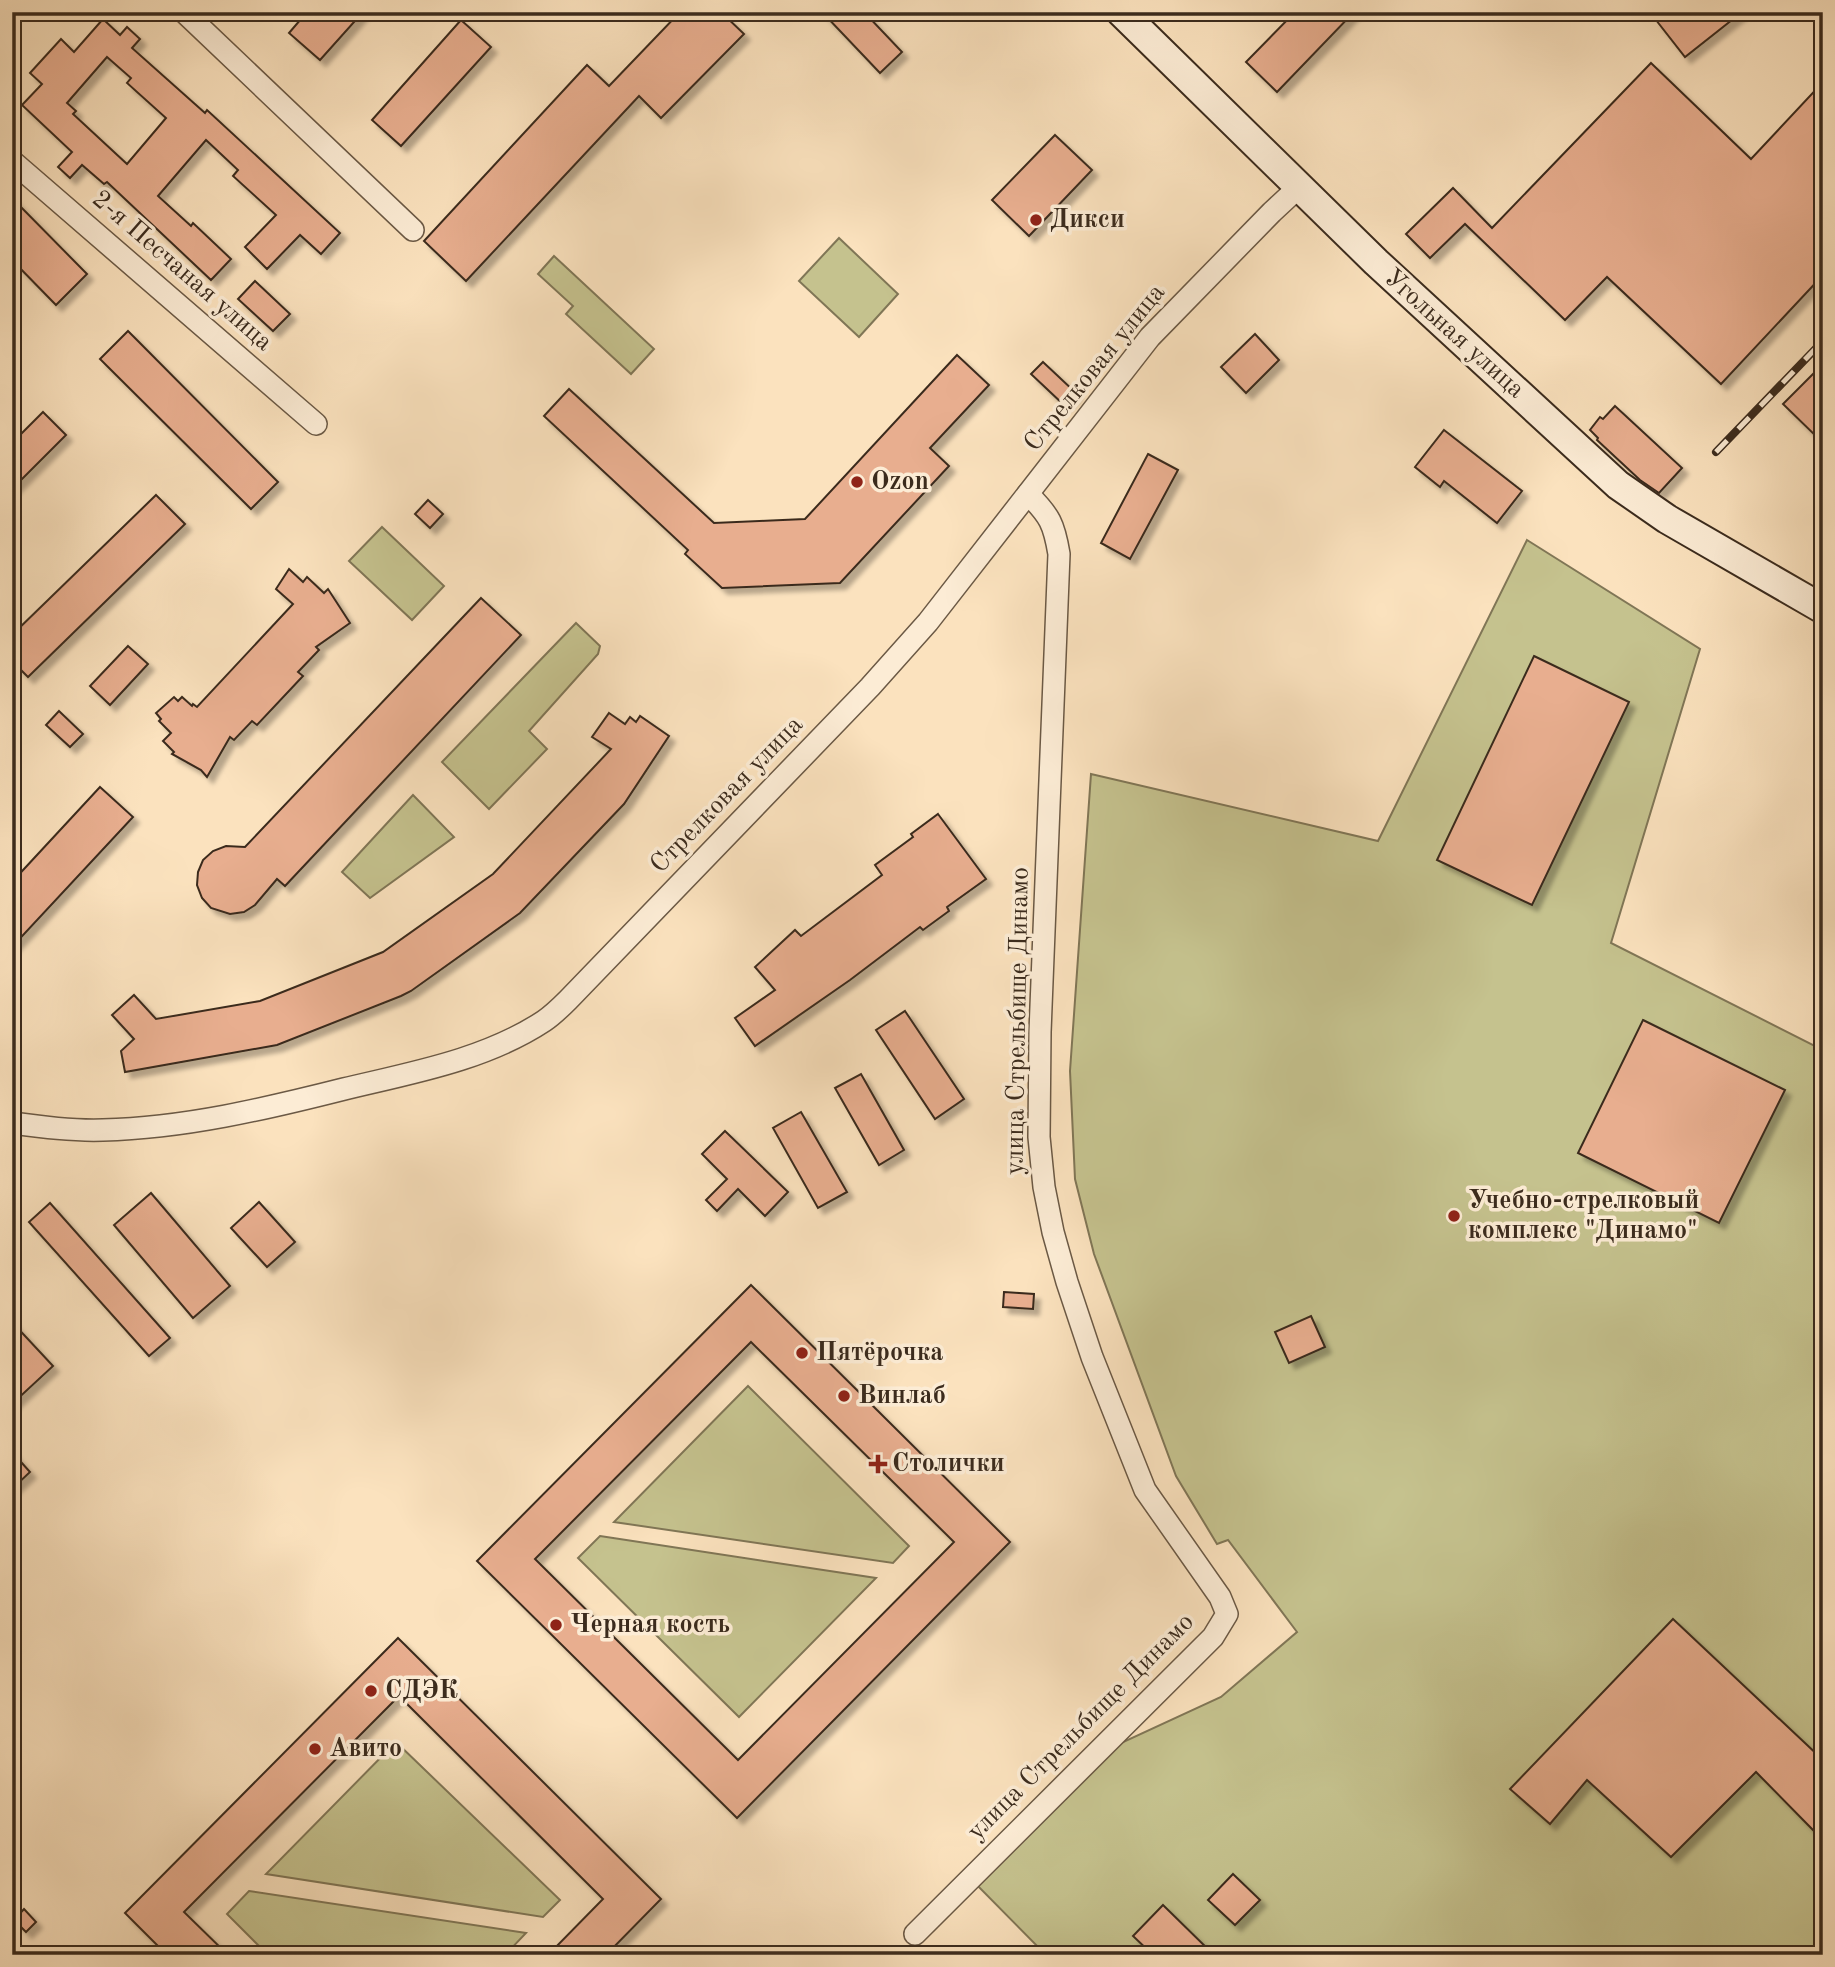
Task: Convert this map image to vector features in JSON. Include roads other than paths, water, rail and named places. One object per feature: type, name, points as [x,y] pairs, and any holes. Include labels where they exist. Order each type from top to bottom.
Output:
[{"type":"street","points":[[184,12],[413,230]]},
{"type":"street","name":"Угольная улица","points":[[1121,12],[1376,262],[1618,485],[1667,519],[1823,609]]},
{"type":"street","name":"2-я Песчаная улица","points":[[12,161],[316,424]]},
{"type":"street","name":"Стрелковая улица","points":[[12,1123],[101,1130],[159,1126],[251,1112],[438,1066],[520,1035],[547,1019],[870,687],[928,622],[1150,337],[1300,186]]},
{"type":"street","name":"улица Стрельбище Динамо","points":[[915,1934],[1213,1637],[1227,1614],[1220,1597],[1144,1490],[1092,1357],[1071,1294],[1053,1232],[1044,1187],[1039,1137],[1040,1032],[1059,554],[1056,532],[1047,514],[1028,494]]},
{"type":"railway","points":[[1716,452],[1823,341]]},
{"type":"place","name":"Дикси","points":[[1036,220]]},
{"type":"place","name":"Ozon","points":[[857,482]]},
{"type":"place","name":"Учебно-стрелковый комплекс \"Динамо\"","points":[[1454,1216]]},
{"type":"place","name":"Пятёрочка","points":[[802,1353]]},
{"type":"place","name":"Винлаб","points":[[844,1396]]},
{"type":"place","name":"Столички","points":[[878,1464]]},
{"type":"place","name":"Черная кость","points":[[556,1625]]},
{"type":"place","name":"СДЭК","points":[[371,1691]]},
{"type":"place","name":"Авито","points":[[315,1749]]}]
